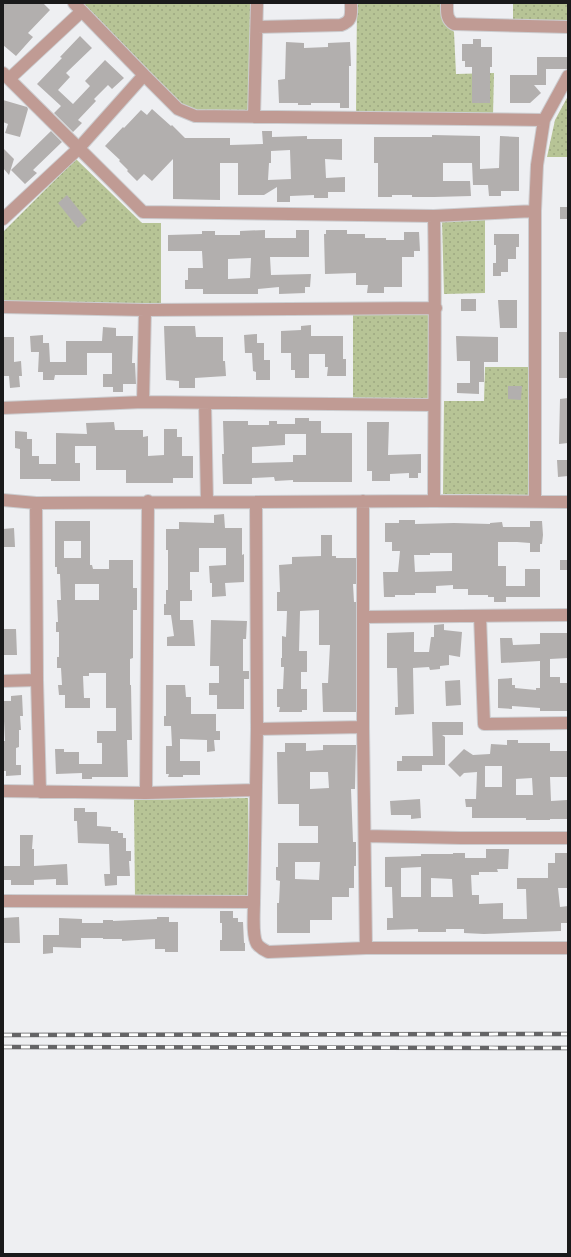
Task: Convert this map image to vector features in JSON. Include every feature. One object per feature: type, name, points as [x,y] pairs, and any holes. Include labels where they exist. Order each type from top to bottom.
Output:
[{"type":"street","points":[[254,117],[256,3]]},
{"type":"street","points":[[256,27],[342,25],[348,23],[351,19],[351,3]]},
{"type":"street","points":[[447,3],[447,16],[450,22],[454,24],[568,26]]},
{"type":"street","points":[[535,211],[434,216],[143,212],[6,76],[78,7],[178,110],[195,116],[544,120]]},
{"type":"street","points":[[6,211],[78,149],[144,75]]},
{"type":"street","points":[[535,501],[535,211],[537,164],[544,120],[568,76]]},
{"type":"street","points":[[434,216],[436,308],[434,501]]},
{"type":"street","points":[[3,307],[145,310],[436,308]]},
{"type":"street","points":[[143,402],[145,310]]},
{"type":"street","points":[[3,408],[143,402],[434,405]]},
{"type":"street","points":[[205,403],[207,502]]},
{"type":"street","points":[[3,500],[36,503],[363,501],[568,502]]},
{"type":"street","points":[[363,501],[363,727],[366,948]]},
{"type":"street","points":[[146,793],[148,502]]},
{"type":"street","points":[[256,502],[257,729],[254,902],[255,935],[257,944],[268,952],[366,948],[568,948]]},
{"type":"street","points":[[36,503],[37,680],[40,792]]},
{"type":"street","points":[[364,617],[568,615]]},
{"type":"street","points":[[480,616],[484,724],[568,723]]},
{"type":"street","points":[[3,681],[37,680]]},
{"type":"street","points":[[257,729],[363,727]]},
{"type":"street","points":[[3,791],[146,793],[255,790]]},
{"type":"street","points":[[365,836],[568,838]]},
{"type":"street","points":[[3,901],[254,902]]},
{"type":"green space","points":[[77,3],[254,3],[252,115],[195,114],[179,108]]},
{"type":"green space","points":[[357,3],[443,3],[443,18],[454,32],[456,74],[494,73],[493,115],[356,114]]},
{"type":"green space","points":[[513,3],[568,3],[568,23],[513,23]]},
{"type":"green space","points":[[568,96],[568,157],[547,157],[555,120]]},
{"type":"green space","points":[[76,159],[142,223],[161,223],[161,306],[3,303],[3,232]]},
{"type":"green space","points":[[485,219],[485,293],[444,294],[442,220]]},
{"type":"green space","points":[[432,312],[429,401],[353,400],[353,313]]},
{"type":"green space","points":[[485,367],[532,367],[531,495],[443,494],[444,401],[484,401]]},
{"type":"green space","points":[[248,798],[249,898],[135,899],[134,800]]},
{"type":"building","points":[[3,3],[43,3],[50,10],[28,33],[33,37],[16,56],[3,45]]},
{"type":"building","points":[[80,36],[92,48],[66,73],[70,77],[58,90],[73,104],[90,86],[85,81],[105,60],[124,78],[112,89],[108,85],[94,99],[96,101],[78,120],[82,123],[73,132],[54,113],[61,106],[37,84],[62,58],[60,57]]},
{"type":"building","points":[[473,39],[481,39],[481,47],[492,47],[492,67],[490,67],[490,103],[472,103],[472,67],[465,67],[465,61],[462,61],[462,44],[473,44]]},
{"type":"building","points":[[286,42],[304,43],[304,48],[328,47],[328,43],[350,42],[351,66],[349,66],[349,108],[340,108],[340,103],[311,103],[311,105],[298,105],[298,103],[279,103],[278,80],[285,79]]},
{"type":"building","points":[[537,57],[567,57],[567,69],[546,69],[546,85],[534,85],[541,93],[530,103],[510,103],[510,75],[537,75]]},
{"type":"building","points":[[3,100],[27,107],[28,109],[20,137],[5,133],[8,124],[3,122]]},
{"type":"building","points":[[152,109],[185,138],[230,138],[230,145],[263,144],[262,131],[272,131],[272,137],[307,136],[307,139],[342,139],[342,160],[325,159],[326,178],[345,177],[345,192],[328,192],[328,198],[314,198],[314,195],[290,196],[290,202],[277,202],[277,187],[264,195],[238,195],[238,163],[220,163],[220,200],[173,199],[173,159],[152,181],[144,174],[137,181],[127,171],[128,170],[119,161],[120,160],[105,146],[141,110],[147,115]],"holes":[[[290,150],[291,179],[268,180],[269,163],[271,163],[271,151]]]},
{"type":"building","points":[[51,131],[62,142],[33,170],[37,173],[25,184],[11,170]]},
{"type":"building","points":[[432,135],[480,136],[480,169],[499,168],[500,136],[519,137],[519,191],[501,191],[501,196],[489,196],[488,185],[473,185],[472,163],[443,163],[443,181],[470,181],[471,196],[412,197],[412,195],[392,195],[392,197],[378,197],[378,163],[374,163],[374,137],[432,137]]},
{"type":"building","points":[[3,148],[14,159],[9,175],[3,168]]},
{"type":"building","points":[[67,195],[87,220],[78,228],[58,203]]},
{"type":"building","points":[[560,207],[568,207],[568,219],[560,219]]},
{"type":"building","points":[[265,230],[265,238],[296,238],[296,230],[309,230],[309,257],[270,257],[271,275],[311,274],[310,287],[305,287],[305,293],[279,294],[279,287],[258,289],[258,294],[203,294],[203,289],[185,289],[185,280],[188,280],[188,268],[203,268],[202,251],[168,251],[168,235],[202,234],[202,231],[215,231],[215,235],[240,235],[240,231]],"holes":[[[251,258],[250,278],[228,279],[228,259]]]},
{"type":"building","points":[[326,230],[347,230],[347,234],[365,234],[365,238],[386,238],[386,240],[404,240],[404,232],[419,232],[420,251],[414,251],[414,257],[402,257],[402,287],[384,287],[384,293],[367,293],[368,285],[356,285],[356,273],[325,274],[324,234],[326,234]]},
{"type":"building","points":[[494,234],[519,234],[519,247],[516,247],[516,259],[508,259],[508,272],[501,272],[501,276],[493,276],[493,263],[496,263],[496,245],[494,245]]},
{"type":"building","points":[[461,299],[476,299],[476,311],[461,311]]},
{"type":"building","points":[[498,300],[517,300],[517,328],[500,328]]},
{"type":"building","points":[[311,325],[311,336],[343,336],[343,359],[346,359],[346,376],[327,376],[328,367],[325,367],[325,354],[309,354],[309,378],[295,378],[295,370],[291,370],[291,353],[281,353],[281,331],[301,330],[301,326]]},
{"type":"building","points":[[164,326],[195,326],[196,337],[223,337],[223,361],[225,361],[226,376],[195,378],[195,388],[179,388],[179,381],[166,380]]},
{"type":"building","points":[[103,327],[116,328],[116,336],[133,336],[132,363],[135,363],[136,384],[123,384],[123,392],[113,392],[113,387],[103,387],[103,374],[112,374],[112,353],[87,353],[87,375],[55,375],[54,380],[43,380],[43,372],[38,372],[39,352],[31,352],[30,336],[43,335],[43,343],[49,343],[50,362],[66,362],[66,341],[102,341]]},
{"type":"building","points":[[559,332],[568,332],[568,378],[559,378]]},
{"type":"building","points":[[257,334],[257,343],[264,343],[264,360],[270,360],[270,380],[256,380],[256,372],[253,371],[252,353],[245,353],[244,335]]},
{"type":"building","points":[[456,336],[498,337],[498,362],[484,362],[484,382],[479,382],[479,394],[457,393],[457,383],[470,383],[470,361],[457,361]]},
{"type":"building","points":[[3,337],[14,337],[14,362],[21,361],[22,376],[19,376],[20,387],[10,388],[9,376],[3,376]]},
{"type":"building","points":[[508,386],[522,386],[521,400],[508,399]]},
{"type":"building","points":[[568,398],[568,443],[559,444],[560,399]]},
{"type":"building","points":[[295,418],[309,418],[309,421],[321,421],[321,433],[352,433],[352,482],[293,482],[293,480],[275,481],[274,477],[252,478],[252,484],[223,484],[223,421],[248,421],[248,425],[269,425],[269,421],[277,421],[277,424],[295,424]],"holes":[[[285,434],[306,434],[306,455],[293,455],[293,462],[252,463],[252,447],[285,445]]]},
{"type":"building","points":[[114,422],[115,430],[143,430],[143,437],[148,436],[148,456],[164,455],[164,429],[177,429],[177,437],[182,437],[182,456],[193,456],[193,478],[173,478],[173,483],[126,483],[126,470],[96,470],[96,446],[75,446],[75,463],[80,463],[80,481],[20,479],[20,449],[15,448],[15,431],[27,432],[27,439],[32,439],[32,456],[39,456],[39,464],[56,464],[56,433],[87,434],[86,423]]},
{"type":"building","points":[[367,422],[389,422],[388,455],[421,454],[421,473],[418,473],[418,478],[409,478],[409,473],[390,474],[390,481],[372,481],[372,471],[367,471]]},
{"type":"building","points":[[557,460],[568,460],[568,476],[558,477]]},
{"type":"building","points":[[224,514],[225,528],[242,528],[244,582],[225,583],[226,596],[212,597],[212,583],[210,583],[209,566],[226,565],[226,548],[199,548],[199,572],[190,572],[190,590],[192,590],[192,601],[180,601],[180,620],[193,620],[195,646],[167,646],[167,637],[174,636],[171,615],[164,615],[166,590],[168,590],[168,550],[166,550],[166,529],[179,529],[179,522],[214,523],[214,515]]},
{"type":"building","points":[[399,520],[415,520],[415,524],[490,524],[502,522],[503,527],[530,527],[530,521],[542,521],[543,535],[542,544],[540,544],[540,552],[530,552],[530,543],[498,542],[498,566],[506,566],[506,586],[525,586],[525,569],[540,569],[540,597],[506,597],[506,602],[494,602],[494,597],[488,597],[488,595],[468,595],[468,589],[453,589],[453,585],[436,586],[436,593],[415,593],[415,595],[395,595],[395,597],[384,597],[383,572],[398,572],[400,551],[392,551],[392,542],[385,542],[385,523],[399,523]],"holes":[[[452,553],[452,571],[415,572],[414,555]]]},
{"type":"building","points":[[55,521],[90,521],[90,565],[92,565],[93,569],[109,569],[109,560],[133,560],[133,588],[137,588],[137,610],[133,610],[133,658],[130,659],[132,740],[127,740],[128,777],[92,777],[92,779],[82,779],[82,773],[56,774],[55,749],[64,749],[64,752],[79,752],[79,764],[102,764],[102,743],[97,743],[97,731],[116,731],[116,708],[106,708],[106,673],[89,673],[89,676],[83,676],[84,698],[90,698],[90,708],[65,708],[65,695],[59,695],[58,685],[62,685],[61,668],[57,668],[57,657],[59,657],[59,632],[56,632],[56,622],[58,622],[57,600],[61,600],[60,574],[57,574],[57,567],[55,567]],"holes":[[[64,541],[81,541],[81,558],[64,558]],[[75,584],[99,584],[99,600],[75,600]]]},
{"type":"building","points":[[14,528],[15,547],[3,547],[3,529]]},
{"type":"building","points":[[321,535],[332,535],[332,556],[336,556],[336,558],[356,558],[356,584],[353,584],[354,602],[356,602],[356,712],[323,712],[322,683],[328,683],[330,645],[319,645],[319,610],[300,611],[299,651],[307,651],[307,672],[301,672],[301,689],[307,689],[307,710],[302,710],[302,712],[279,712],[280,707],[277,707],[277,689],[283,689],[284,667],[281,667],[282,636],[286,637],[287,611],[277,611],[277,592],[280,592],[279,565],[292,564],[292,557],[321,556]]},
{"type":"building","points":[[560,560],[568,560],[568,570],[560,570]]},
{"type":"building","points":[[211,620],[247,621],[246,639],[243,639],[243,671],[249,671],[249,679],[244,679],[244,709],[217,709],[217,695],[209,695],[209,683],[219,683],[219,666],[210,666]]},
{"type":"building","points":[[444,624],[444,630],[462,632],[460,657],[449,655],[449,665],[440,666],[440,669],[430,670],[429,667],[413,668],[414,714],[395,715],[395,707],[398,707],[397,668],[387,668],[387,633],[414,632],[414,652],[429,652],[431,637],[434,637],[434,625]]},
{"type":"building","points":[[3,629],[16,629],[17,655],[3,655]]},
{"type":"building","points":[[540,633],[567,633],[568,658],[550,659],[550,677],[560,677],[560,683],[568,683],[568,711],[540,711],[540,708],[512,706],[512,709],[498,708],[498,679],[512,678],[512,685],[515,685],[515,688],[536,690],[536,688],[540,688],[540,661],[501,663],[500,638],[512,638],[513,645],[540,644]]},
{"type":"building","points":[[460,680],[461,705],[446,706],[445,681]]},
{"type":"building","points":[[166,685],[185,685],[186,697],[191,697],[191,714],[216,714],[216,731],[220,731],[220,740],[214,740],[215,751],[207,752],[207,740],[180,739],[180,761],[200,761],[200,775],[168,777],[169,774],[166,774],[166,746],[172,746],[171,726],[164,726],[164,716],[166,716]]},
{"type":"building","points":[[22,695],[23,716],[20,716],[21,730],[19,730],[19,747],[16,748],[16,765],[21,765],[21,775],[6,776],[6,771],[3,771],[3,741],[5,741],[3,701],[11,701],[11,696]]},
{"type":"building","points":[[432,722],[463,722],[463,735],[442,735],[445,737],[445,765],[422,765],[422,771],[397,771],[397,761],[402,761],[402,756],[433,756]]},
{"type":"building","points":[[507,740],[518,740],[518,743],[550,743],[550,751],[568,751],[568,777],[550,777],[551,801],[567,800],[568,819],[526,820],[526,818],[472,818],[472,807],[466,807],[465,799],[476,799],[477,772],[464,773],[460,777],[448,765],[464,749],[473,755],[490,754],[491,744],[507,745]],"holes":[[[485,766],[502,766],[502,787],[485,787]],[[532,778],[533,795],[516,795],[516,779]]]},
{"type":"building","points":[[285,743],[306,743],[306,751],[323,750],[323,745],[356,745],[355,789],[351,789],[353,842],[356,842],[354,888],[349,888],[349,897],[332,897],[332,920],[310,920],[310,933],[277,933],[277,903],[279,903],[280,881],[276,880],[276,867],[278,867],[278,843],[318,843],[318,826],[299,826],[299,804],[278,804],[277,752],[285,752]],"holes":[[[310,772],[328,772],[329,788],[310,789]],[[295,862],[320,862],[319,880],[295,879]]]},
{"type":"building","points":[[420,799],[421,818],[411,819],[411,815],[391,815],[390,801]]},
{"type":"building","points":[[74,808],[85,808],[85,812],[97,812],[97,826],[111,827],[111,831],[123,833],[123,838],[126,838],[126,851],[131,851],[131,861],[129,861],[130,876],[117,876],[117,885],[105,886],[104,874],[110,874],[109,844],[78,843],[77,821],[74,821]]},
{"type":"building","points":[[20,835],[33,835],[32,849],[34,849],[34,866],[67,864],[68,885],[56,885],[56,879],[34,880],[34,885],[11,885],[11,880],[3,880],[3,866],[20,866]]},
{"type":"building","points":[[486,849],[509,849],[508,869],[497,869],[498,872],[479,872],[479,875],[471,875],[472,895],[479,895],[479,904],[503,903],[503,919],[527,919],[526,889],[517,889],[517,878],[548,878],[548,863],[555,863],[555,853],[568,853],[568,888],[558,888],[560,907],[568,906],[568,923],[561,923],[561,931],[484,934],[464,933],[464,929],[446,929],[446,932],[418,932],[418,929],[387,930],[387,918],[393,918],[392,887],[385,887],[385,857],[465,853],[465,858],[486,858]],"holes":[[[421,867],[421,897],[401,897],[401,868]],[[431,878],[452,879],[453,897],[431,897]]]},
{"type":"building","points":[[220,911],[233,911],[233,918],[238,918],[238,922],[243,922],[245,951],[220,951],[220,940],[222,940],[222,923],[220,923]]},
{"type":"building","points":[[19,917],[20,943],[3,943],[3,918]]},
{"type":"building","points":[[157,917],[169,917],[169,922],[178,922],[178,952],[165,952],[165,949],[155,949],[155,939],[122,941],[122,939],[81,938],[81,948],[53,947],[53,953],[43,954],[43,935],[59,935],[59,918],[82,919],[82,923],[103,923],[103,920],[157,919]]},
{"type":"railway","points":[[3,1035],[568,1034]]},
{"type":"railway","points":[[3,1047],[568,1048]]}]
